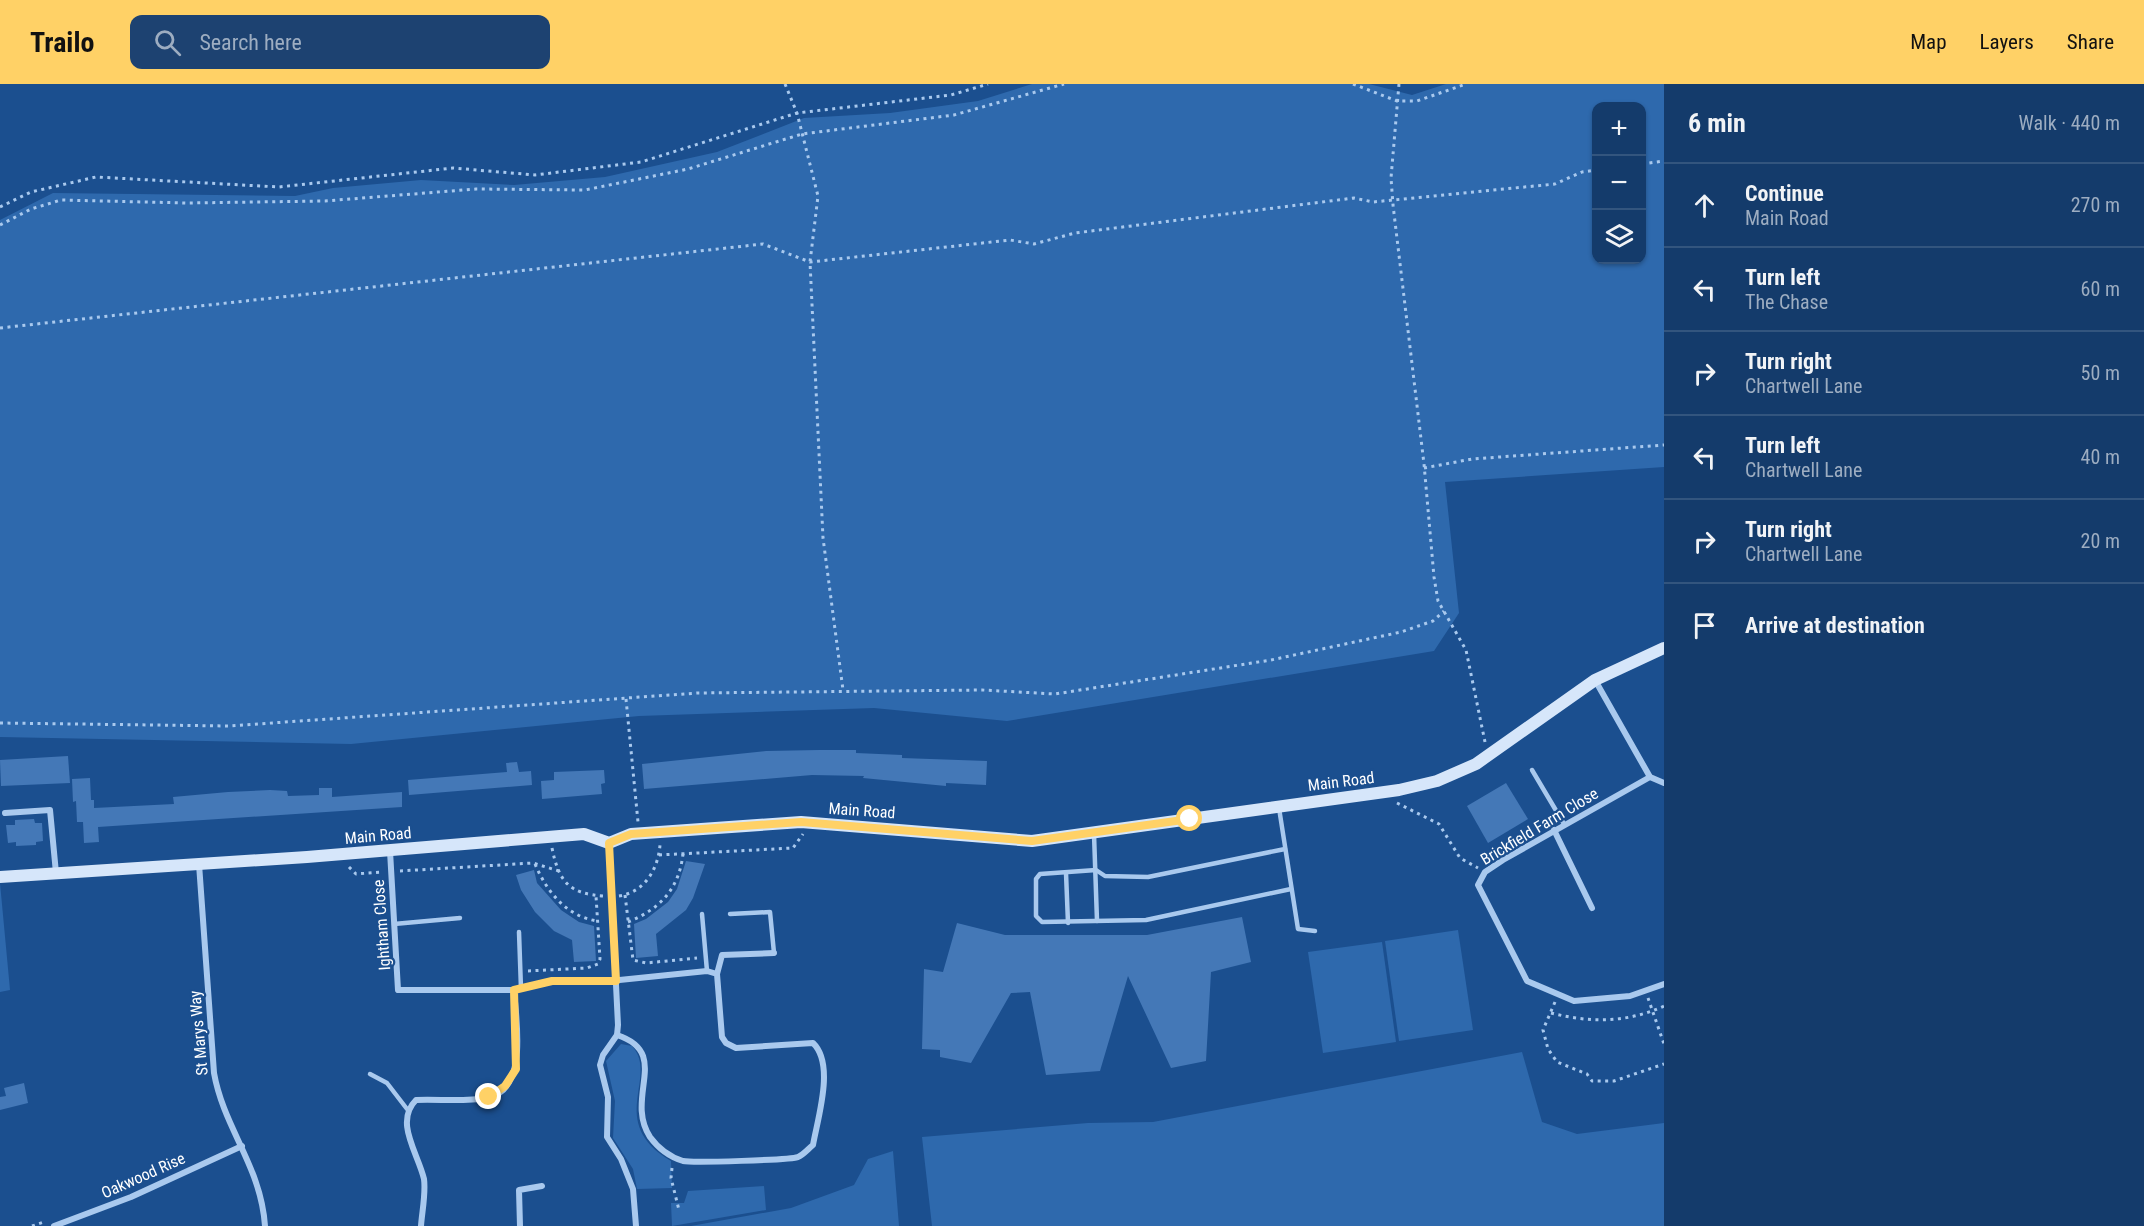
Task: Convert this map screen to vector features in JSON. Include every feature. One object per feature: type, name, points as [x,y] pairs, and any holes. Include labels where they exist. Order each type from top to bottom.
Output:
[{"type":"main road","name":"Main Road","points":[[0,877],[390,851],[584,834],[609,843],[639,833],[811,823],[1032,841],[1094,833],[1384,792],[1437,782],[1488,756],[1594,680],[1664,648]]},
{"type":"street","points":[[1594,680],[1650,777],[1664,783]]},
{"type":"street","name":"Brickfield Farm Close","points":[[1650,777],[1564,824],[1485,872],[1478,885],[1527,981],[1557,995],[1574,1000],[1595,1001],[1645,991],[1664,984]]},
{"type":"street","points":[[5,813],[50,810],[56,873]]},
{"type":"street","points":[[1554,830],[1592,908]]},
{"type":"street","points":[[609,843],[617,1035],[600,1063],[609,1101],[607,1137],[621,1159],[633,1189],[636,1226]]},
{"type":"street","name":"Ightham Close","points":[[390,851],[398,990],[518,989]]},
{"type":"street","name":"St Marys Way","points":[[199,864],[213,1073],[222,1103],[260,1188],[265,1226]]},
{"type":"street","points":[[617,1035],[633,1041],[642,1049],[645,1066],[640,1100],[643,1120],[652,1140],[672,1156],[694,1163],[797,1158],[813,1146],[825,1068],[822,1051],[813,1043],[736,1048],[726,1043],[722,1037],[717,974],[722,955],[774,953]]},
{"type":"street","points":[[421,1226],[424,1181],[406,1122],[407,1109],[417,1100],[489,1097],[505,1086],[516,1069],[518,989],[552,981],[616,981],[707,971],[717,974]]},
{"type":"street","name":"Oakwood Rise","points":[[54,1226],[131,1197],[242,1146]]},
{"type":"street","points":[[520,1226],[519,1190],[542,1186]]},
{"type":"lane","points":[[1532,770],[1564,824]]},
{"type":"lane","points":[[1279,806],[1298,929],[1315,931]]},
{"type":"lane","points":[[1094,833],[1097,921]]},
{"type":"lane","points":[[1285,849],[1148,877],[1105,876],[1096,870],[1040,874],[1037,876],[1036,916],[1042,922],[1146,920],[1291,889]]},
{"type":"lane","points":[[1066,873],[1068,922]]},
{"type":"lane","points":[[730,914],[770,912],[774,953]]},
{"type":"lane","points":[[702,914],[707,971]]},
{"type":"lane","points":[[394,924],[460,918]]},
{"type":"lane","points":[[518,989],[521,971],[519,932]]},
{"type":"lane","points":[[370,1074],[387,1083],[407,1109]]},
{"type":"path","points":[[785,84],[797,113],[818,196],[810,262],[822,538],[843,690]]},
{"type":"path","points":[[0,207],[31,192],[96,177],[279,188],[453,168],[535,175],[641,162],[797,113],[951,94],[988,84]]},
{"type":"path","points":[[0,225],[31,209],[61,200],[188,203],[291,201],[476,189],[585,190],[688,169],[802,134],[954,115],[1064,84]]},
{"type":"path","points":[[1353,84],[1397,101],[1417,101],[1466,84]]},
{"type":"path","points":[[1398,84],[1391,178],[1434,577],[1438,601],[1466,650],[1488,756]]},
{"type":"path","points":[[1646,163],[1664,161]]},
{"type":"path","points":[[0,328],[763,244],[810,262],[1010,240],[1034,244],[1075,233],[1354,198],[1373,202],[1393,201],[1555,184],[1582,172],[1592,171]]},
{"type":"path","points":[[1424,468],[1472,459],[1664,445]]},
{"type":"path","points":[[0,723],[229,726],[698,693],[982,690],[1054,694],[1271,660],[1401,632],[1433,621],[1444,611]]},
{"type":"path","points":[[626,699],[639,833]]},
{"type":"path","points":[[1384,792],[1394,802],[1439,824],[1460,858],[1485,872]]},
{"type":"path","points":[[659,855],[793,848],[811,823]]},
{"type":"path","points":[[628,922],[656,908],[670,894],[681,873],[683,854]]},
{"type":"path","points":[[335,855],[356,874],[535,864],[559,871]]},
{"type":"path","points":[[535,864],[549,891],[560,903],[577,916],[597,921]]},
{"type":"path","points":[[625,895],[631,955],[638,962],[706,957]]},
{"type":"path","points":[[521,971],[587,968],[598,964],[600,959],[596,896]]},
{"type":"path","points":[[1645,991],[1664,1044]]},
{"type":"path","points":[[1557,995],[1543,1030],[1548,1049],[1557,1062],[1587,1074],[1592,1081],[1614,1081],[1664,1064]]},
{"type":"path","points":[[1551,1013],[1573,1019],[1626,1020],[1664,1006]]},
{"type":"path","points":[[672,1156],[671,1178],[679,1210]]},
{"type":"path","points":[[32,1226],[44,1222]]},
{"type":"shaded area","points":[[1032,84],[1369,84],[1412,95],[1446,84],[1664,84],[1664,467],[1445,482],[1459,613],[1434,651],[1007,721],[874,708],[639,716],[351,744],[0,737],[0,220],[53,193],[295,196],[333,188],[421,180],[514,185],[605,177],[717,152],[804,118],[890,113],[978,101]]},
{"type":"shaded area","points":[[0,883],[10,990],[0,992]]},
{"type":"shaded area","points":[[1458,930],[1473,1030],[1399,1041],[1385,941]]},
{"type":"shaded area","points":[[1382,942],[1396,1042],[1323,1053],[1308,952]]},
{"type":"shaded area","points":[[621,1044],[632,1046],[639,1058],[641,1072],[637,1116],[641,1131],[652,1146],[671,1161],[672,1188],[637,1189],[633,1169],[613,1138],[615,1101],[606,1061]]},
{"type":"shaded area","points":[[1522,1052],[1542,1122],[1577,1134],[1664,1123],[1664,1226],[932,1226],[922,1137],[1088,1123],[1153,1122]]},
{"type":"shaded area","points":[[893,1151],[899,1226],[691,1226],[791,1208],[854,1185],[868,1159]]},
{"type":"shaded area","points":[[764,1186],[766,1210],[672,1226],[671,1203],[684,1203],[688,1191]]},
{"type":"building","points":[[856,750],[856,753],[902,755],[902,758],[987,761],[986,785],[946,783],[946,786],[863,778],[864,776],[812,775],[644,789],[642,764],[766,751]]},
{"type":"building","points":[[68,756],[70,783],[1,786],[0,760]]},
{"type":"building","points":[[517,762],[519,772],[531,771],[532,785],[409,795],[408,780],[507,772],[506,763]]},
{"type":"building","points":[[604,770],[605,783],[601,784],[602,794],[542,799],[541,781],[554,780],[554,772]]},
{"type":"building","points":[[90,778],[91,800],[94,800],[94,808],[174,804],[173,797],[228,792],[270,790],[287,791],[288,796],[319,795],[319,788],[332,788],[332,797],[402,792],[402,807],[98,827],[99,842],[84,843],[83,822],[77,822],[76,801],[73,802],[72,779]]},
{"type":"building","points":[[1506,783],[1528,819],[1488,843],[1467,806]]},
{"type":"building","points":[[34,819],[35,823],[42,823],[43,841],[36,842],[36,845],[16,846],[16,842],[8,843],[6,825],[15,825],[15,820]]},
{"type":"building","points":[[686,861],[705,864],[693,898],[686,910],[656,934],[658,956],[636,958],[634,924],[646,919],[668,902],[677,889]]},
{"type":"building","points":[[534,870],[537,883],[561,910],[579,922],[594,926],[596,961],[574,962],[572,940],[554,931],[535,912],[521,890],[516,875]]},
{"type":"building","points":[[1242,917],[1251,962],[1211,972],[1206,1061],[1171,1068],[1128,976],[1100,1071],[1046,1075],[1030,992],[1011,993],[971,1063],[940,1057],[940,1050],[922,1049],[924,969],[943,972],[957,923],[1005,935],[1147,935]]},
{"type":"building","points":[[24,1083],[28,1103],[0,1110],[0,1097],[6,1096],[4,1088]]},
{"type":"route","points":[[489,1097],[505,1086],[516,1069],[517,1032],[514,990],[552,981],[587,983],[616,981],[609,843],[631,834],[801,822],[1032,841],[1190,819]]}]
